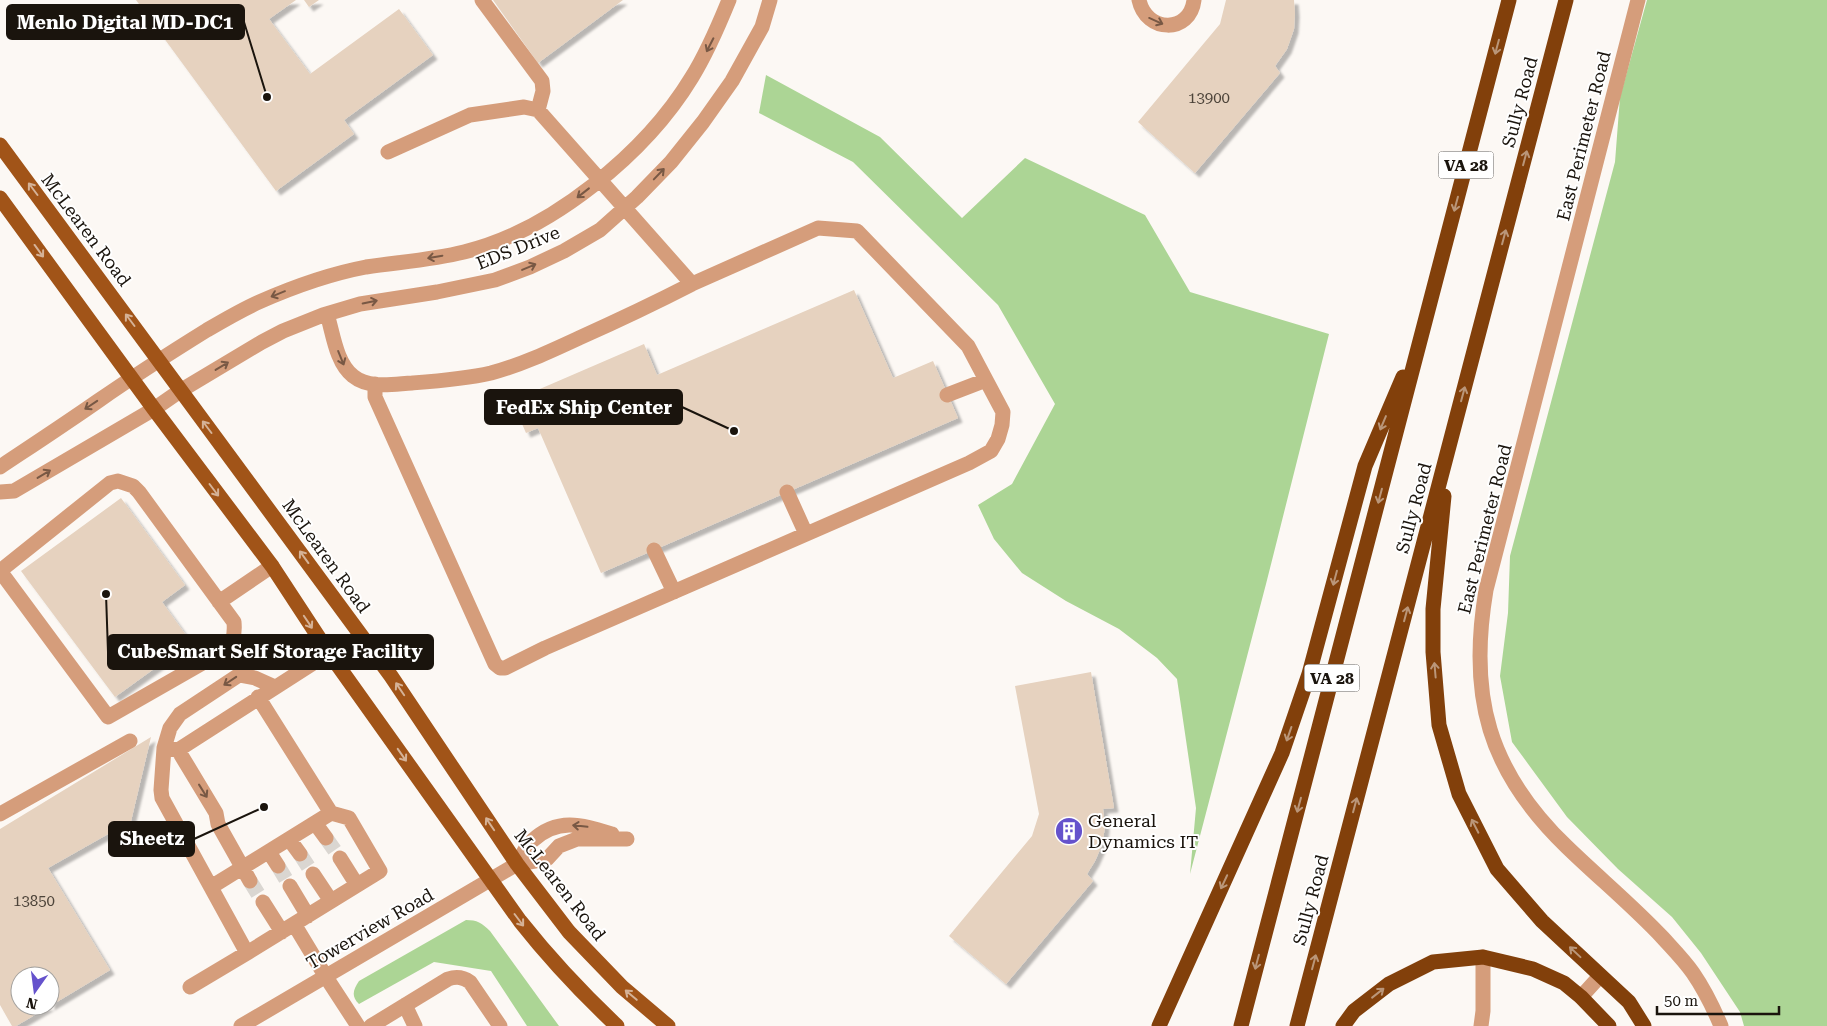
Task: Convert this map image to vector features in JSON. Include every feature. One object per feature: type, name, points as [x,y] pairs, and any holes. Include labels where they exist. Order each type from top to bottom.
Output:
[{"type":"highway","name":"Sully Road","points":[[1241,1026],[1509,0]]},
{"type":"highway","name":"Sully Road","points":[[1297,1026],[1566,0]]},
{"type":"highway","points":[[1159,1026],[1282,753],[1309,674],[1364,466],[1423,330]]},
{"type":"highway","points":[[1451,441],[1437,556],[1433,609],[1433,652],[1439,725],[1459,794],[1497,869],[1542,921],[1629,1002],[1644,1026]]},
{"type":"highway","points":[[1343,1026],[1354,1011],[1389,984],[1424,966],[1433,962],[1483,957],[1533,970],[1564,983],[1581,997],[1609,1026]]},
{"type":"main road","name":"McLearen Road","points":[[0,145],[391,676],[518,864],[569,932],[622,987],[668,1026]]},
{"type":"main road","points":[[0,198],[131,378],[272,566],[329,653],[490,881],[546,954],[578,989],[617,1026]]},
{"type":"street","points":[[482,0],[542,81],[543,90],[538,110]]},
{"type":"street","name":"EDS Drive","points":[[0,467],[159,359],[258,302],[303,284],[352,270],[461,253],[507,237],[567,206],[600,180],[661,121],[691,79],[711,42],[729,0]]},
{"type":"street","name":"EDS Drive","points":[[0,492],[14,491],[154,409],[180,391],[262,342],[327,314],[380,300],[437,292],[495,280],[530,267],[564,251],[600,230],[671,162],[703,122],[732,81],[762,27],[770,0]]},
{"type":"street","points":[[1139,0],[1142,11],[1149,19],[1158,24],[1170,26],[1189,15],[1194,0]]},
{"type":"street","name":"East Perimeter Road","points":[[1638,0],[1486,590],[1481,622],[1479,655],[1481,690],[1493,742],[1515,784],[1528,803],[1566,847],[1644,918],[1692,971],[1721,1026]]},
{"type":"street","points":[[388,152],[470,115],[524,107],[538,110],[692,284]]},
{"type":"street","points":[[327,314],[340,356],[346,368],[352,376],[361,381],[384,385],[491,373],[559,348],[692,284],[818,228],[858,231],[968,346],[1003,412],[998,439],[991,450],[975,460],[545,648],[505,668],[500,668],[495,664],[375,398],[375,384]]},
{"type":"street","points":[[947,395],[986,380]]},
{"type":"street","points":[[118,481],[133,486],[139,492],[219,602],[234,622],[233,638],[227,650],[108,717],[0,571],[110,483],[118,481]]},
{"type":"street","points":[[787,492],[806,534]]},
{"type":"street","points":[[654,550],[674,592]]},
{"type":"street","points":[[219,602],[272,566]]},
{"type":"street","points":[[171,749],[329,653]]},
{"type":"street","points":[[247,953],[162,798],[161,790],[171,749],[170,728],[180,714],[240,675],[255,678],[275,686]]},
{"type":"street","points":[[190,988],[380,871],[349,818],[331,813],[258,697]]},
{"type":"street","points":[[0,814],[130,741]]},
{"type":"street","points":[[171,749],[216,813],[218,824],[250,881]]},
{"type":"street","points":[[211,888],[331,813]]},
{"type":"street","points":[[315,823],[326,838]]},
{"type":"street","points":[[579,824],[627,839],[577,838],[559,846],[547,859],[518,864],[530,842],[546,831],[558,827],[579,824]]},
{"type":"street","points":[[289,839],[300,854]]},
{"type":"street","points":[[269,852],[278,866]]},
{"type":"street","points":[[340,858],[357,885]]},
{"type":"street","name":"Towerview Road","points":[[241,1026],[518,864]]},
{"type":"street","points":[[314,874],[331,901]]},
{"type":"street","points":[[290,886],[308,916]]},
{"type":"street","points":[[263,902],[288,928],[326,977],[358,1026]]},
{"type":"street","points":[[1481,1026],[1483,1011],[1483,957]]},
{"type":"street","points":[[1581,997],[1600,976]]},
{"type":"street","points":[[371,1026],[448,979],[455,977],[470,982],[500,1026]]},
{"type":"street","points":[[406,1005],[416,1026]]},
{"type":"green space","points":[[1647,0],[1827,0],[1827,1026],[1744,1026],[1740,1012],[1701,953],[1672,917],[1618,869],[1567,817],[1512,742],[1500,676],[1508,613],[1510,556],[1615,162],[1620,97]]},
{"type":"green space","points":[[766,75],[880,137],[962,218],[1025,158],[1145,215],[1190,292],[1329,334],[1190,874],[1196,808],[1177,679],[1157,658],[1119,629],[1066,601],[1022,573],[994,539],[978,505],[1012,484],[1055,404],[998,305],[853,162],[759,113]]},
{"type":"green space","points":[[466,920],[479,922],[490,931],[559,1026],[527,1026],[491,971],[434,962],[359,1004],[356,1001],[354,993],[359,981]]},
{"type":"building","points":[[136,0],[296,0],[269,19],[310,74],[399,9],[433,55],[344,120],[354,134],[276,191]]},
{"type":"building","points":[[304,0],[319,0],[309,7]]},
{"type":"building","points":[[493,0],[623,0],[538,63]]},
{"type":"building","points":[[1226,0],[1294,0],[1294,29],[1287,49],[1275,66],[1280,73],[1195,173],[1138,122],[1220,24]]},
{"type":"building","points":[[854,290],[893,378],[933,361],[958,418],[601,573],[538,428],[526,433],[512,401],[644,344],[657,375]]},
{"type":"building","points":[[121,498],[185,585],[162,602],[191,642],[115,697],[21,571]]},
{"type":"building","name":"General Dynamics IT","points":[[1091,672],[1114,808],[1103,809],[1105,827],[1102,845],[1087,874],[1093,881],[1006,984],[949,936],[1032,836],[1039,814],[1015,686]]},
{"type":"building","points":[[151,737],[131,821],[48,868],[110,970],[60,1000],[60,966],[10,966],[10,1016],[33,1016],[16,1026],[12,1026],[0,1005],[0,829]]},
{"type":"tunnel","points":[[326,838],[340,858]]},
{"type":"tunnel","points":[[300,854],[313,874]]},
{"type":"tunnel","points":[[278,866],[290,886]]},
{"type":"tunnel","points":[[250,881],[263,902]]},
{"type":"place","name":"Menlo Digital MD-DC1","points":[[267,97]]},
{"type":"place","name":"FedEx Ship Center","points":[[734,431]]},
{"type":"place","name":"CubeSmart Self Storage Facility","points":[[106,594]]},
{"type":"place","name":"Sheetz","points":[[264,807]]},
{"type":"place","name":"General Dynamics IT","points":[[1069,831]]}]
